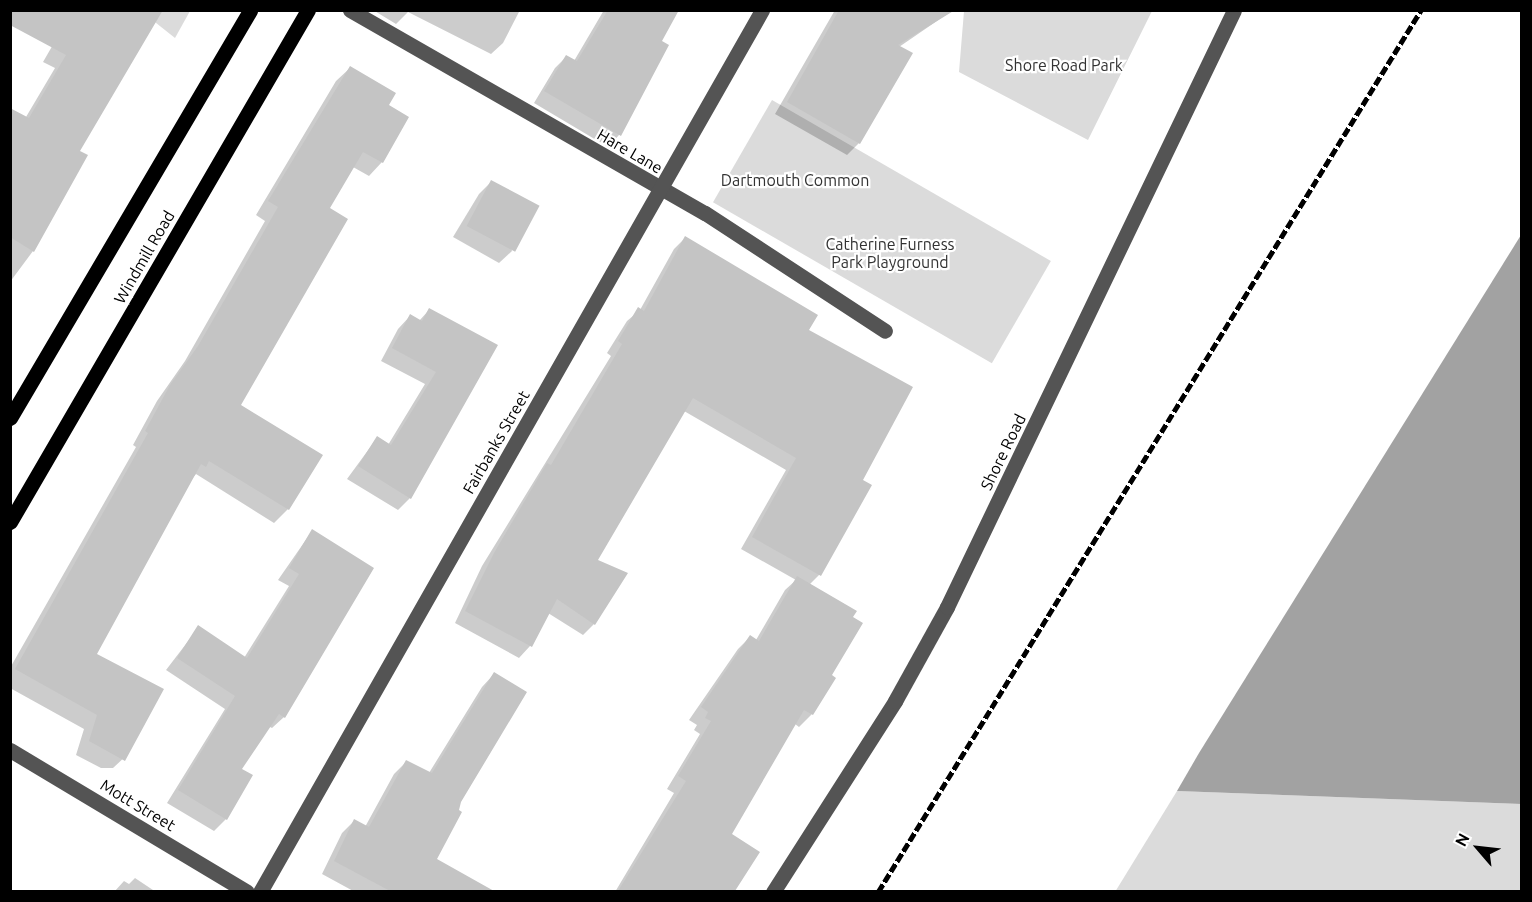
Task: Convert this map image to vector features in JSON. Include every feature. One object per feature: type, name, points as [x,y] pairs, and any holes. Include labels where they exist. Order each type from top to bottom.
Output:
[{"type":"main road","name":"Windmill Road","points":[[10,418],[250,10]]},
{"type":"main road","name":"Windmill Road","points":[[10,522],[308,10]]},
{"type":"street","name":"Hare Lane","points":[[350,10],[661,190],[705,213],[885,331]]},
{"type":"street","name":"Fairbanks Street","points":[[260,891],[762,10]]},
{"type":"street","name":"Shore Road","points":[[772,891],[895,701],[947,607],[1233,10]]},
{"type":"street","name":"Mott Street","points":[[10,750],[246,891]]},
{"type":"green space","name":"Shore Road Park","points":[[964,10],[1152,11],[1088,140],[959,72]]},
{"type":"green space","points":[[141,11],[190,11],[175,38]]},
{"type":"green space","name":"Dartmouth Common","points":[[772,100],[1051,261],[992,363],[713,202]]},
{"type":"green space","points":[[1177,791],[1521,804],[1521,891],[1115,892]]},
{"type":"shaded area","points":[[1521,235],[1521,804],[1177,791],[1199,753]]},
{"type":"building","points":[[10,10],[163,10],[80,151],[88,155],[34,252],[10,237],[10,108],[29,118],[66,55],[10,25]]},
{"type":"building","points":[[608,10],[679,10],[662,41],[669,45],[621,136],[544,91],[566,55],[577,61]]},
{"type":"building","points":[[839,10],[955,10],[898,45],[913,53],[860,144],[787,102]]},
{"type":"building","points":[[350,66],[396,93],[389,105],[409,117],[383,163],[363,152],[330,208],[348,219],[241,405],[323,455],[289,510],[209,461],[206,467],[201,464],[97,654],[164,689],[125,761],[89,741],[97,715],[15,669],[148,433],[145,431],[170,385],[198,346],[278,207],[268,201]]},
{"type":"building","points":[[491,180],[540,206],[515,252],[467,226]]},
{"type":"building","points":[[685,236],[818,315],[809,330],[913,387],[863,480],[872,485],[821,576],[752,537],[796,458],[693,398],[598,560],[628,573],[595,625],[557,599],[532,647],[465,611],[494,553],[547,463],[551,465],[622,344],[618,341],[638,307],[644,311]]},
{"type":"building","points":[[429,308],[498,345],[411,499],[358,466],[377,436],[391,445],[436,372],[392,348],[410,314],[422,321]]},
{"type":"building","points":[[312,529],[374,568],[285,718],[279,714],[242,769],[253,775],[227,820],[178,790],[235,696],[177,658],[198,625],[247,658],[299,574],[289,568]]},
{"type":"building","points":[[797,576],[857,611],[853,617],[863,623],[832,675],[836,678],[813,715],[804,710],[732,834],[760,852],[735,891],[618,891],[686,781],[678,776],[711,721],[705,718],[708,712],[701,707],[750,635],[759,641]]},
{"type":"building","points":[[494,672],[527,692],[461,802],[459,810],[462,812],[437,859],[494,891],[390,891],[334,861],[354,819],[369,827],[406,760],[432,773]]},
{"type":"railway","points":[[878,892],[1421,10]]},
{"type":"park label","name":"Catherine Furness Park Playground","points":[[890,253]]}]
